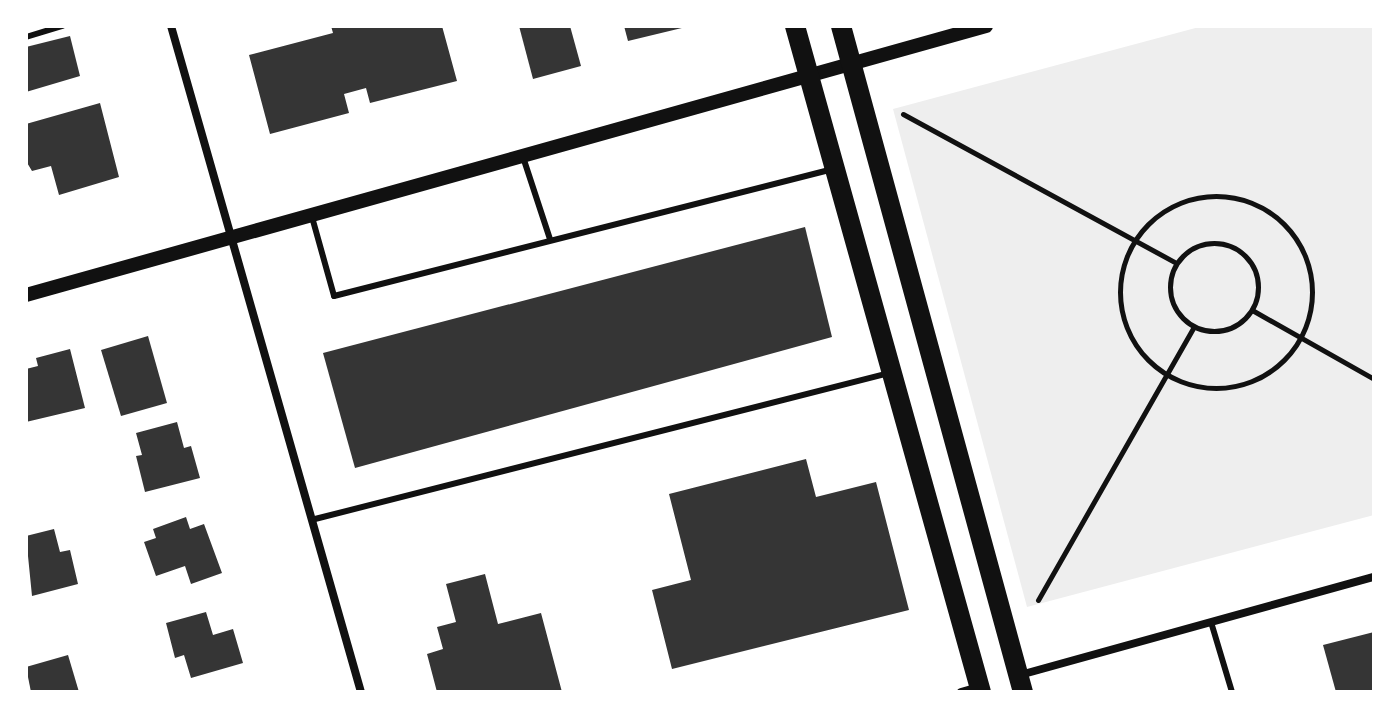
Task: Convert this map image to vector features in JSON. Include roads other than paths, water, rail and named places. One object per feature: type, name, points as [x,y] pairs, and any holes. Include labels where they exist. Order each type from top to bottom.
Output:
[{"type":"main road","points":[[795,26],[892,372],[974,690]]},
{"type":"main road","points":[[841,26],[1021,684]]},
{"type":"street","points":[[171,26],[315,519],[361,692]]},
{"type":"street","points":[[26,295],[234,240],[986,26]]},
{"type":"street","points":[[1021,684],[1211,622],[1374,577]]},
{"type":"lane","points":[[26,37],[62,26]]},
{"type":"lane","points":[[523,157],[550,239]]},
{"type":"lane","points":[[312,217],[334,296],[836,168]]},
{"type":"lane","points":[[315,519],[892,372]]},
{"type":"lane","points":[[1211,622],[1232,692]]}]
